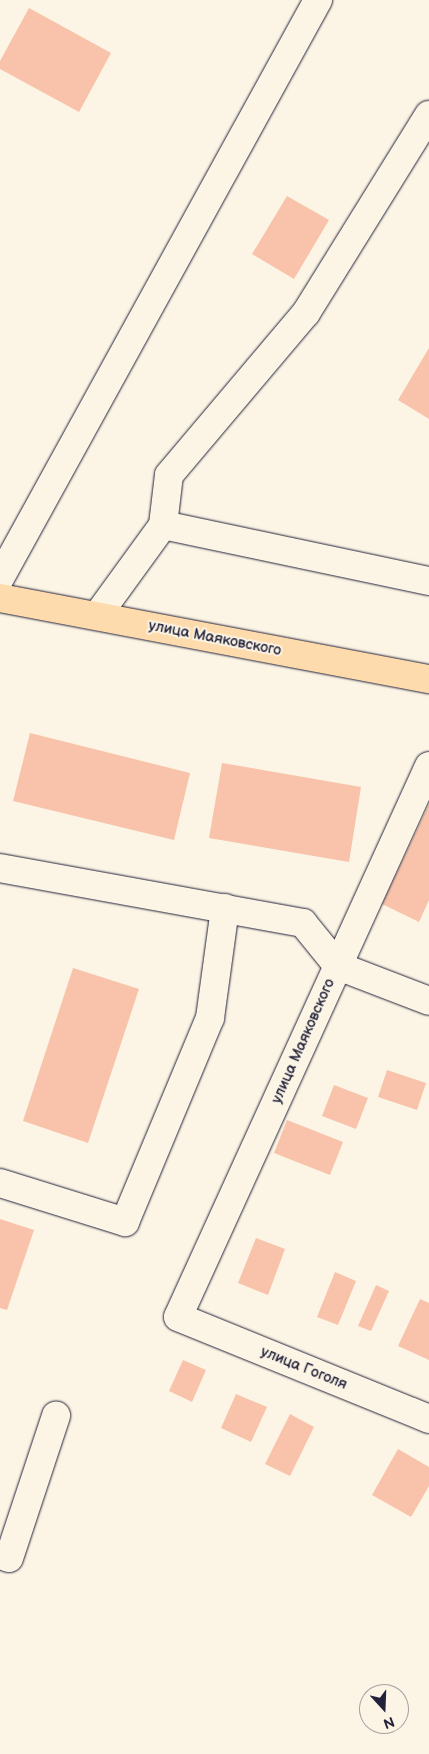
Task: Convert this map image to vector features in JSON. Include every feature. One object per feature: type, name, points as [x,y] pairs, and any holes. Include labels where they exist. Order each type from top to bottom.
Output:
[{"type":"main road","name":"улица Маяковского","points":[[0,598],[429,679]]},
{"type":"street","points":[[0,578],[318,0]]},
{"type":"street","points":[[97,616],[163,525],[169,475],[306,313],[429,115]]},
{"type":"street","points":[[163,525],[429,581]]},
{"type":"street","name":"улица Маяковского","points":[[178,1317],[429,766]]},
{"type":"street","points":[[0,868],[303,923],[338,966],[429,1001]]},
{"type":"street","points":[[0,1183],[125,1222],[210,1018],[225,908]]},
{"type":"street","name":"улица Гоголя","points":[[178,1317],[429,1419]]},
{"type":"street","points":[[0,1556],[9,1558],[56,1416]]},
{"type":"building","points":[[29,8],[111,53],[79,112],[0,69],[0,61]]},
{"type":"building","points":[[287,196],[329,220],[294,279],[252,254]]},
{"type":"building","points":[[429,348],[429,419],[398,400]]},
{"type":"building","points":[[30,733],[190,773],[174,840],[13,801]]},
{"type":"building","points":[[222,763],[361,787],[349,862],[209,838]]},
{"type":"building","points":[[429,804],[429,900],[419,922],[382,904]]},
{"type":"building","points":[[73,968],[139,989],[88,1143],[23,1121]]},
{"type":"building","points":[[387,1070],[426,1083],[417,1110],[378,1097]]},
{"type":"building","points":[[334,1085],[368,1098],[356,1129],[322,1116]]},
{"type":"building","points":[[287,1120],[343,1142],[330,1175],[274,1153]]},
{"type":"building","points":[[0,1219],[34,1230],[7,1310],[0,1308]]},
{"type":"building","points":[[256,1238],[285,1249],[268,1295],[238,1283]]},
{"type":"building","points":[[335,1272],[356,1281],[338,1325],[317,1317]]},
{"type":"building","points":[[376,1285],[389,1291],[371,1331],[358,1326]]},
{"type":"building","points":[[420,1299],[429,1303],[429,1360],[398,1346]]},
{"type":"building","points":[[183,1360],[206,1370],[192,1402],[169,1391]]},
{"type":"building","points":[[236,1394],[267,1407],[251,1442],[221,1428]]},
{"type":"building","points":[[290,1414],[314,1427],[290,1476],[265,1464]]},
{"type":"building","points":[[398,1449],[429,1467],[429,1486],[411,1517],[372,1495]]}]
